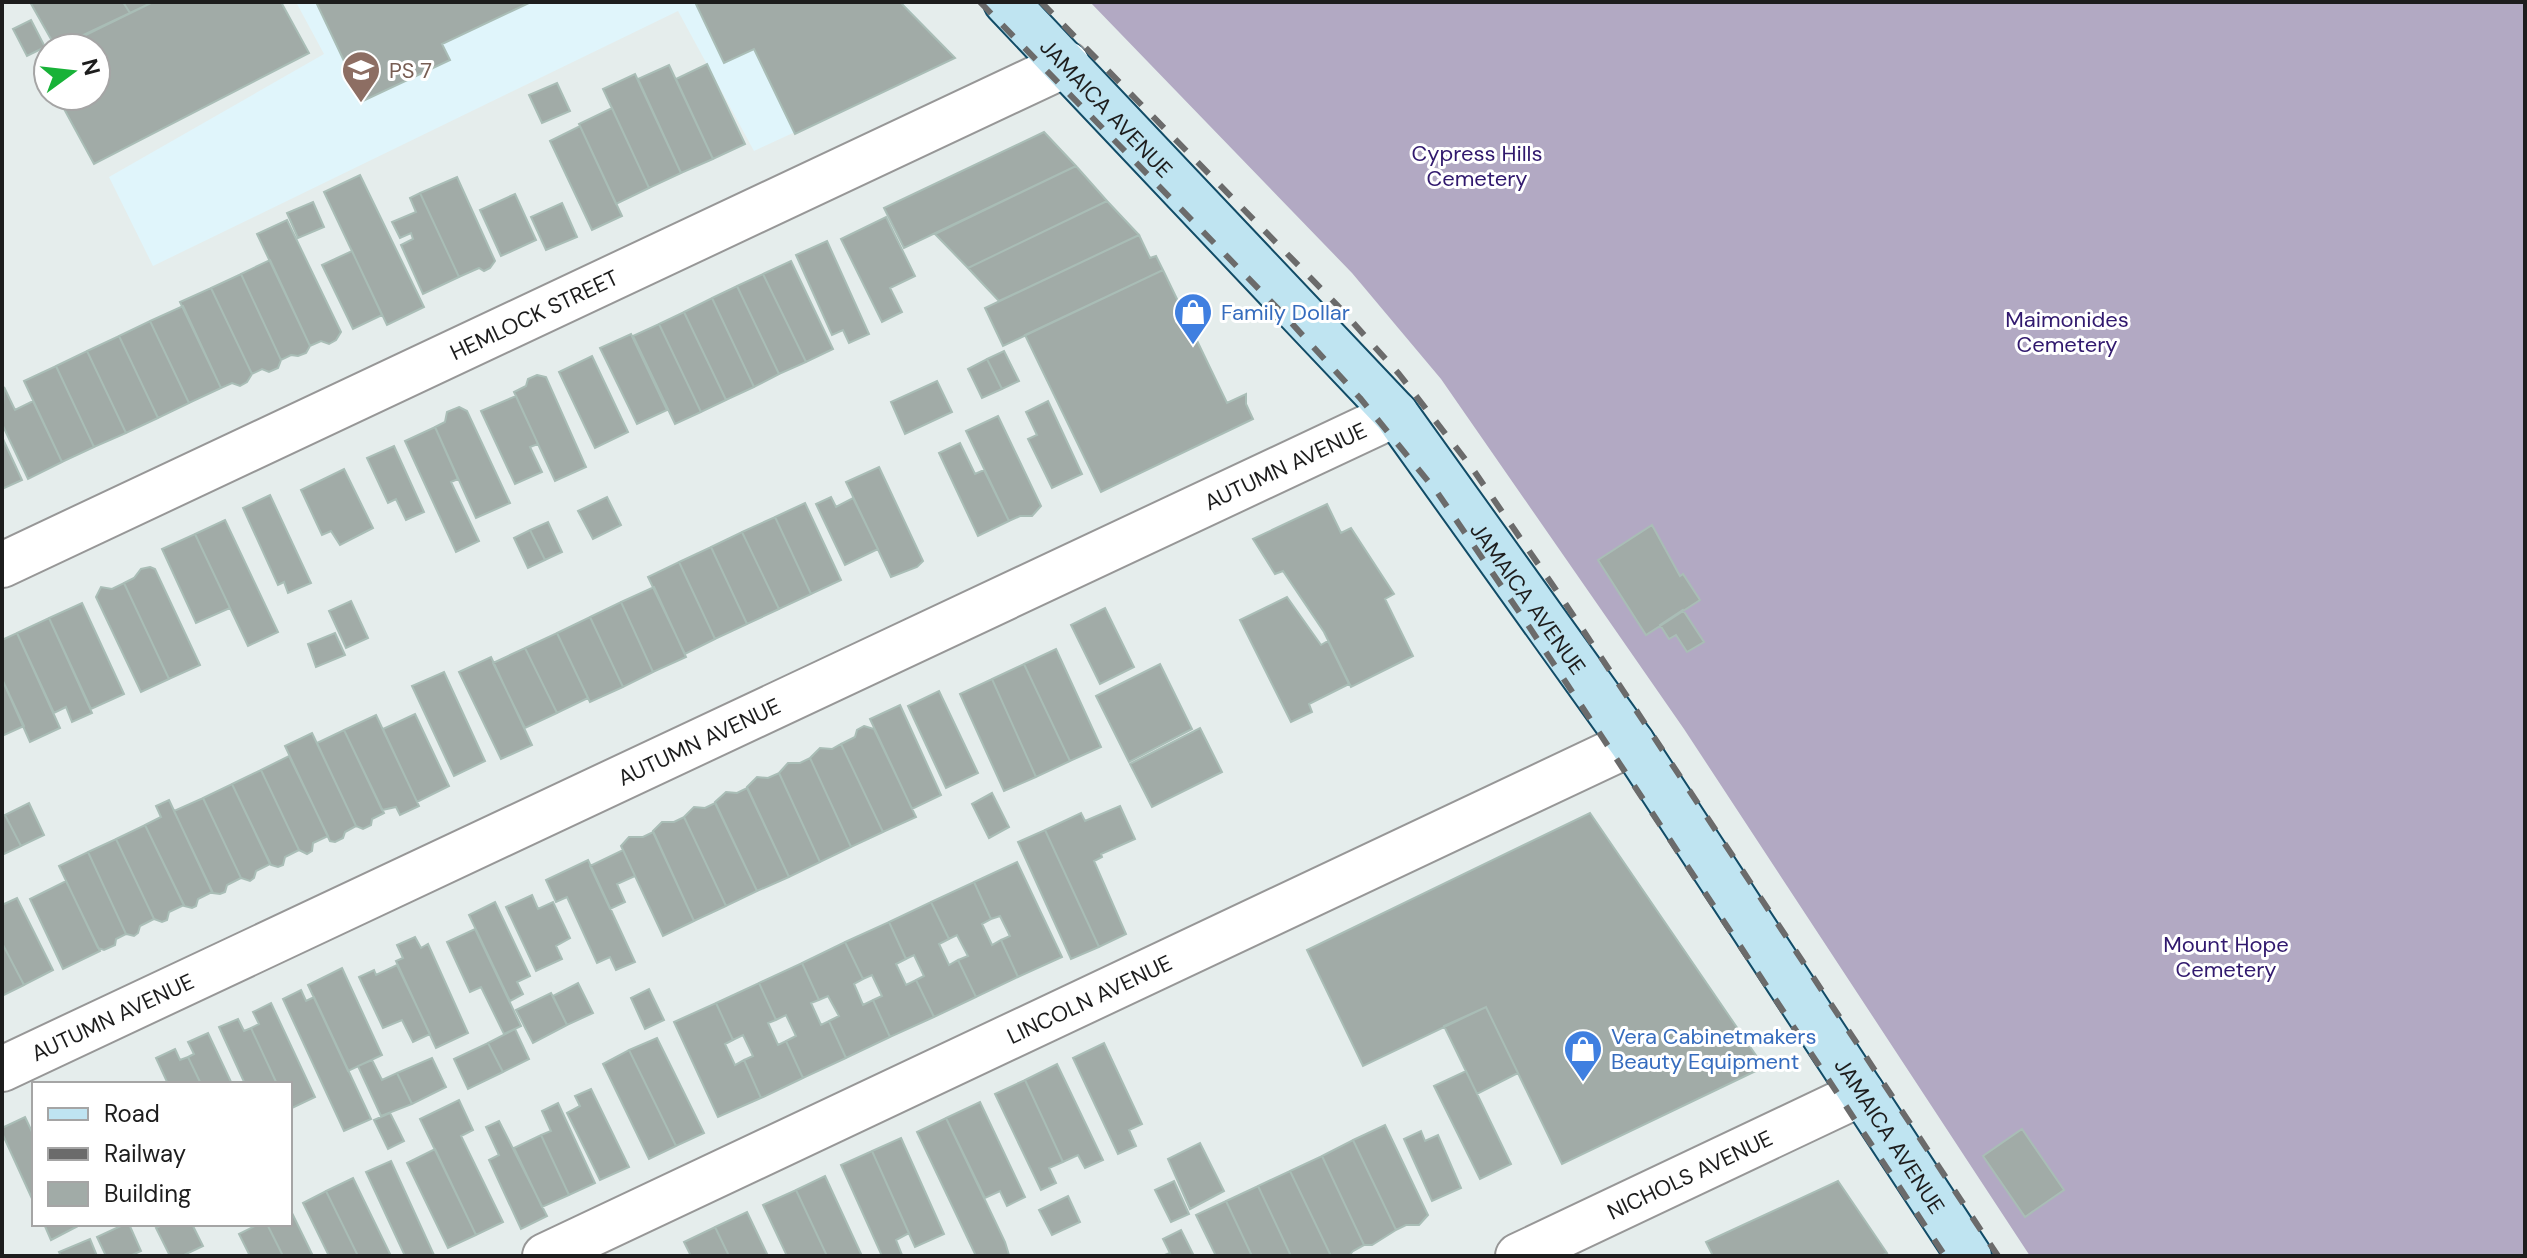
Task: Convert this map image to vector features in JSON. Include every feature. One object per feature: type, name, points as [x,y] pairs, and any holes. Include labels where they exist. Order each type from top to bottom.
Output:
[{"type":"main road","name":"JAMAICA AVENUE","points":[[1006,2],[1396,414],[1632,743],[1969,1256]]},
{"type":"street","name":"HEMLOCK STREET","points":[[2,565],[1067,64]]},
{"type":"street","name":"AUTUMN AVENUE","points":[[2,1069],[1396,414]]},
{"type":"street","name":"LINCOLN AVENUE","points":[[545,1256],[1632,743]]},
{"type":"street","name":"NICHOLS AVENUE","points":[[1518,1256],[1862,1093]]},
{"type":"shaded area","name":"PS 7","points":[[296,2],[902,2],[955,58],[754,151],[678,11],[153,266],[109,177],[324,54]]},
{"type":"green space","points":[[1090,2],[2525,2],[2525,1256],[2030,1256],[1684,729],[1441,379],[1352,273]]},
{"type":"building","points":[[30,2],[123,2],[130,13],[90,32],[47,32]]},
{"type":"building","points":[[123,2],[153,2],[130,13]]},
{"type":"building","points":[[153,2],[281,2],[309,53],[94,164],[66,112],[112,112],[112,32],[92,32]]},
{"type":"building","points":[[316,2],[531,2],[442,44],[450,60],[363,101]]},
{"type":"building","points":[[695,2],[900,2],[955,58],[795,134],[754,49],[724,63]]},
{"type":"building","points":[[31,20],[37,32],[32,32],[32,54],[27,56],[13,29]]},
{"type":"building","points":[[707,64],[745,144],[713,159],[676,79]]},
{"type":"building","points":[[669,65],[713,159],[681,173],[638,79]]},
{"type":"building","points":[[635,74],[681,173],[649,188],[603,89]]},
{"type":"building","points":[[557,83],[570,111],[542,123],[529,95]]},
{"type":"building","points":[[612,108],[649,188],[616,204],[579,124]]},
{"type":"building","points":[[580,126],[622,216],[592,230],[550,141]]},
{"type":"building","points":[[1044,132],[1076,166],[904,248],[884,208]]},
{"type":"building","points":[[1076,166],[1107,201],[968,268],[935,234]]},
{"type":"building","points":[[360,175],[424,307],[387,325],[324,192]]},
{"type":"building","points":[[457,177],[495,261],[484,271],[479,268],[459,277],[420,193]]},
{"type":"building","points":[[420,193],[459,277],[423,294],[401,245],[413,239],[411,233],[400,238],[392,222],[416,212],[410,198]]},
{"type":"building","points":[[515,194],[536,240],[501,256],[480,210]]},
{"type":"building","points":[[1107,201],[1139,235],[999,301],[968,268]]},
{"type":"building","points":[[313,202],[324,227],[298,238],[287,213]]},
{"type":"building","points":[[562,203],[577,237],[546,250],[531,217]]},
{"type":"building","points":[[886,217],[915,276],[890,288],[902,312],[882,322],[841,239]]},
{"type":"building","points":[[287,220],[341,332],[329,344],[321,341],[310,346],[257,234]]},
{"type":"building","points":[[1139,235],[1150,258],[1156,256],[1163,270],[1003,346],[985,308]]},
{"type":"building","points":[[827,241],[869,334],[849,343],[843,330],[832,335],[796,255]]},
{"type":"building","points":[[352,251],[382,315],[353,329],[322,265]]},
{"type":"building","points":[[270,260],[310,346],[306,353],[281,360],[241,274]]},
{"type":"building","points":[[791,261],[833,349],[806,362],[763,274]]},
{"type":"building","points":[[1163,270],[1227,403],[1246,394],[1246,404],[1253,419],[1101,492],[1025,335]]},
{"type":"building","points":[[241,274],[281,360],[278,368],[269,372],[262,369],[252,374],[211,288]]},
{"type":"building","points":[[763,274],[806,362],[779,374],[737,286]]},
{"type":"building","points":[[737,286],[779,374],[754,387],[712,298]]},
{"type":"building","points":[[211,288],[252,374],[240,386],[232,383],[221,388],[180,302]]},
{"type":"building","points":[[712,298],[754,387],[726,400],[684,312]]},
{"type":"building","points":[[183,306],[221,388],[189,403],[150,321]]},
{"type":"building","points":[[684,312],[726,400],[701,412],[659,324]]},
{"type":"building","points":[[150,321],[189,403],[158,418],[119,336]]},
{"type":"building","points":[[659,324],[701,412],[675,424],[633,336]]},
{"type":"building","points":[[631,334],[667,410],[637,424],[600,348]]},
{"type":"building","points":[[119,336],[158,418],[126,433],[87,351]]},
{"type":"building","points":[[87,351],[126,433],[94,447],[56,366]]},
{"type":"building","points":[[1004,351],[1019,381],[1002,389],[987,359]]},
{"type":"building","points":[[592,356],[628,432],[595,448],[559,372]]},
{"type":"building","points":[[987,359],[1002,389],[982,398],[968,369]]},
{"type":"building","points":[[56,366],[94,447],[62,462],[24,381]]},
{"type":"building","points":[[537,375],[546,377],[586,467],[555,481],[514,392]]},
{"type":"building","points":[[937,381],[952,412],[905,434],[891,402]]},
{"type":"building","points":[[4,387],[15,410],[33,401],[62,462],[28,479],[2,424]]},
{"type":"building","points":[[516,396],[538,444],[530,447],[542,472],[515,484],[481,411]]},
{"type":"building","points":[[1048,401],[1082,474],[1052,488],[1028,439],[1037,435],[1026,412]]},
{"type":"building","points":[[459,407],[467,411],[510,503],[476,518],[435,427],[445,422],[447,412]]},
{"type":"building","points":[[998,416],[1041,506],[1032,516],[1020,516],[1009,521],[966,431]]},
{"type":"building","points":[[435,427],[458,479],[451,482],[479,541],[456,552],[405,441]]},
{"type":"building","points":[[2,437],[22,480],[2,489]]},
{"type":"building","points":[[960,443],[975,474],[984,470],[1009,521],[978,536],[939,453]]},
{"type":"building","points":[[394,446],[424,512],[406,520],[396,499],[388,503],[367,458]]},
{"type":"building","points":[[879,467],[923,561],[917,567],[891,577],[846,482]]},
{"type":"building","points":[[344,469],[373,528],[340,545],[331,531],[322,535],[301,490]]},
{"type":"building","points":[[270,495],[311,583],[288,593],[284,582],[278,585],[243,508]]},
{"type":"building","points":[[607,497],[621,525],[593,539],[578,511]]},
{"type":"building","points":[[831,497],[836,507],[853,498],[878,549],[845,565],[816,504]]},
{"type":"building","points":[[805,503],[841,580],[811,594],[775,517]]},
{"type":"building","points":[[1327,504],[1341,533],[1351,528],[1394,594],[1385,599],[1413,656],[1351,687],[1324,632],[1283,571],[1275,574],[1253,539]]},
{"type":"building","points":[[775,517],[811,594],[779,609],[742,532]]},
{"type":"building","points":[[225,520],[278,632],[248,646],[195,534]]},
{"type":"building","points":[[548,522],[562,552],[545,560],[530,530]]},
{"type":"building","points":[[1652,525],[1680,576],[1683,574],[1700,600],[1646,635],[1598,560]]},
{"type":"building","points":[[530,530],[545,560],[528,568],[514,538]]},
{"type":"building","points":[[742,532],[779,609],[747,624],[711,547]]},
{"type":"building","points":[[195,534],[230,608],[196,623],[162,549]]},
{"type":"building","points":[[711,547],[747,624],[715,639],[679,562]]},
{"type":"building","points":[[679,562],[715,639],[685,654],[648,577]]},
{"type":"building","points":[[141,569],[155,569],[200,665],[169,679],[124,583],[134,578]]},
{"type":"building","points":[[124,583],[169,679],[141,692],[96,597],[101,587],[112,589]]},
{"type":"building","points":[[654,587],[686,657],[653,672],[621,602]]},
{"type":"building","points":[[1287,597],[1321,645],[1328,641],[1349,684],[1309,704],[1312,712],[1291,722],[1240,620]]},
{"type":"building","points":[[351,601],[368,638],[346,648],[329,611]]},
{"type":"building","points":[[621,602],[653,672],[623,687],[590,617]]},
{"type":"building","points":[[82,603],[124,694],[91,709],[49,618]]},
{"type":"building","points":[[1105,608],[1134,667],[1100,684],[1071,625]]},
{"type":"building","points":[[1683,610],[1704,642],[1687,652],[1676,635],[1669,639],[1660,625]]},
{"type":"building","points":[[590,617],[623,687],[590,702],[557,633]]},
{"type":"building","points":[[49,618],[92,713],[72,722],[66,707],[54,713],[17,633]]},
{"type":"building","points":[[17,633],[60,728],[30,742],[2,679],[2,640]]},
{"type":"building","points":[[335,633],[345,655],[316,667],[308,644]]},
{"type":"building","points":[[557,633],[588,698],[557,713],[525,648]]},
{"type":"building","points":[[525,648],[557,713],[525,728],[493,663]]},
{"type":"building","points":[[1056,649],[1101,747],[1070,761],[1024,664]]},
{"type":"building","points":[[491,657],[532,745],[501,759],[459,672]]},
{"type":"building","points":[[1024,664],[1070,761],[1036,777],[992,679]]},
{"type":"building","points":[[1160,664],[1192,729],[1129,762],[1096,696]]},
{"type":"building","points":[[444,672],[485,761],[454,776],[412,686]]},
{"type":"building","points":[[2,679],[24,726],[2,736]]},
{"type":"building","points":[[992,679],[1036,777],[1004,791],[960,694]]},
{"type":"building","points":[[939,691],[978,773],[946,788],[908,706]]},
{"type":"building","points":[[900,705],[941,795],[912,809],[870,719]]},
{"type":"building","points":[[415,714],[449,786],[417,802],[383,729]]},
{"type":"building","points":[[376,715],[419,806],[400,815],[396,807],[382,810],[344,730]]},
{"type":"building","points":[[864,726],[874,729],[916,817],[883,832],[841,744],[855,737],[857,730]]},
{"type":"building","points":[[1200,728],[1222,772],[1152,807],[1130,764]]},
{"type":"building","points":[[344,730],[384,813],[372,819],[371,825],[363,829],[356,826],[317,743]]},
{"type":"building","points":[[312,733],[356,826],[335,842],[330,841],[285,746]]},
{"type":"building","points":[[841,744],[883,832],[851,847],[810,758],[820,748],[832,749]]},
{"type":"building","points":[[289,756],[328,836],[313,843],[312,851],[307,854],[299,850],[261,770]]},
{"type":"building","points":[[810,758],[851,847],[820,862],[779,773],[788,763],[800,763]]},
{"type":"building","points":[[261,770],[299,850],[285,857],[283,865],[278,867],[271,865],[232,784]]},
{"type":"building","points":[[779,773],[820,862],[789,877],[747,787],[757,777],[768,778]]},
{"type":"building","points":[[232,784],[270,864],[256,871],[250,881],[241,878],[203,798]]},
{"type":"building","points":[[747,788],[789,877],[757,891],[715,802],[726,792],[737,793]]},
{"type":"building","points":[[992,793],[1009,827],[989,838],[972,804]]},
{"type":"building","points":[[203,798],[241,878],[227,885],[225,892],[220,894],[213,893],[174,811]]},
{"type":"building","points":[[169,800],[212,892],[198,899],[192,908],[184,906],[145,825],[161,817],[156,806]]},
{"type":"building","points":[[29,803],[44,835],[21,846],[5,815]]},
{"type":"building","points":[[715,803],[757,891],[726,906],[684,817],[694,807],[705,808]]},
{"type":"building","points":[[1120,806],[1135,839],[1101,854],[1102,857],[1094,861],[1126,934],[1099,947],[1045,830],[1081,813],[1085,821]]},
{"type":"building","points":[[1590,813],[1764,1067],[1562,1164],[1486,1007],[1363,1066],[1307,950]]},
{"type":"building","points":[[5,815],[21,846],[2,855],[2,816]]},
{"type":"building","points":[[684,817],[726,906],[694,921],[653,831],[662,822],[674,822]]},
{"type":"building","points":[[145,825],[184,905],[169,912],[167,920],[162,922],[154,919],[116,839]]},
{"type":"building","points":[[1045,830],[1099,947],[1071,959],[1018,842]]},
{"type":"building","points":[[653,832],[694,921],[663,936],[621,846],[629,837],[643,837]]},
{"type":"building","points":[[116,839],[154,919],[140,926],[134,936],[126,934],[88,852]]},
{"type":"building","points":[[623,850],[635,876],[617,884],[625,902],[610,909],[590,866]]},
{"type":"building","points":[[88,852],[126,934],[116,939],[115,945],[104,950],[98,948],[59,866]]},
{"type":"building","points":[[588,860],[635,962],[616,970],[610,957],[597,963],[567,897],[556,902],[546,880]]},
{"type":"building","points":[[1017,862],[1062,957],[1018,977],[1001,940],[1010,936],[1000,916],[991,919],[974,882]]},
{"type":"building","points":[[66,881],[100,951],[63,969],[30,899]]},
{"type":"building","points":[[974,882],[991,919],[982,924],[992,945],[1001,940],[1018,977],[976,997],[958,960],[968,956],[957,935],[949,939],[931,902]]},
{"type":"building","points":[[532,895],[538,909],[553,902],[570,938],[556,946],[562,959],[536,971],[506,907]]},
{"type":"building","points":[[17,898],[53,970],[24,985],[2,943],[2,905]]},
{"type":"building","points":[[495,902],[530,976],[517,982],[523,994],[510,1001],[469,915]]},
{"type":"building","points":[[931,902],[949,939],[939,944],[949,965],[958,960],[976,997],[934,1017],[916,980],[924,976],[914,955],[906,959],[889,922]]},
{"type":"building","points":[[889,922],[906,959],[896,964],[906,985],[916,980],[934,1017],[890,1037],[873,1000],[882,996],[872,975],[863,979],[845,942]]},
{"type":"building","points":[[475,929],[521,1026],[504,1034],[481,987],[470,992],[447,942]]},
{"type":"building","points":[[415,937],[421,948],[428,944],[468,1033],[436,1048],[396,961],[403,958],[397,945]]},
{"type":"building","points":[[845,942],[863,979],[854,984],[863,1005],[873,1000],[890,1037],[846,1058],[829,1021],[839,1016],[828,996],[819,1000],[802,963]]},
{"type":"building","points":[[2,943],[24,985],[2,996]]},
{"type":"building","points":[[802,963],[819,1000],[811,1003],[821,1025],[829,1021],[846,1058],[803,1078],[786,1041],[796,1036],[786,1015],[776,1020],[759,983]]},
{"type":"building","points":[[397,965],[430,1034],[413,1042],[402,1020],[383,1028],[359,977],[374,970],[376,975]]},
{"type":"building","points":[[342,968],[382,1055],[348,1071],[308,985]]},
{"type":"building","points":[[578,983],[593,1013],[567,1025],[553,996]]},
{"type":"building","points":[[759,983],[776,1020],[768,1023],[778,1045],[786,1041],[803,1078],[761,1098],[744,1060],[753,1056],[743,1035],[733,1040],[716,1003]]},
{"type":"building","points":[[649,989],[664,1020],[645,1029],[631,998]]},
{"type":"building","points":[[301,990],[306,1001],[314,997],[371,1119],[344,1131],[283,999]]},
{"type":"building","points":[[551,993],[567,1025],[533,1043],[516,1010]]},
{"type":"building","points":[[271,1003],[315,1097],[292,1108],[292,1082],[276,1082],[251,1028],[259,1024],[253,1012]]},
{"type":"building","points":[[716,1003],[733,1040],[725,1044],[735,1065],[744,1060],[761,1098],[718,1117],[674,1022]]},
{"type":"building","points":[[1486,1007],[1518,1073],[1477,1094],[1444,1026]]},
{"type":"building","points":[[238,1019],[244,1031],[251,1028],[276,1082],[244,1082],[219,1027]]},
{"type":"building","points":[[515,1029],[529,1059],[503,1072],[488,1043]]},
{"type":"building","points":[[208,1033],[231,1082],[200,1082],[188,1057],[194,1054],[188,1042]]},
{"type":"building","points":[[657,1038],[704,1133],[676,1146],[629,1050]]},
{"type":"building","points":[[488,1043],[503,1072],[468,1089],[454,1059]]},
{"type":"building","points":[[1104,1043],[1142,1124],[1129,1130],[1136,1146],[1118,1154],[1073,1058]]},
{"type":"building","points":[[175,1049],[180,1060],[188,1057],[200,1082],[167,1082],[156,1058]]},
{"type":"building","points":[[629,1050],[676,1146],[649,1159],[603,1064]]},
{"type":"building","points":[[432,1058],[446,1087],[412,1104],[397,1073]]},
{"type":"building","points":[[372,1060],[382,1080],[397,1073],[412,1104],[381,1116],[358,1066]]},
{"type":"building","points":[[1057,1064],[1103,1160],[1085,1168],[1078,1155],[1063,1162],[1025,1080]]},
{"type":"building","points":[[1466,1071],[1511,1164],[1480,1179],[1434,1086]]},
{"type":"building","points":[[1025,1080],[1063,1162],[1049,1168],[1056,1183],[1041,1190],[995,1094]]},
{"type":"building","points":[[591,1089],[629,1167],[600,1180],[567,1113],[580,1106],[575,1096]]},
{"type":"building","points":[[459,1100],[473,1130],[461,1136],[503,1222],[476,1235],[420,1119]]},
{"type":"building","points":[[980,1102],[1025,1197],[1007,1206],[1000,1191],[985,1198],[946,1118]]},
{"type":"building","points":[[558,1103],[595,1183],[569,1195],[541,1135],[551,1131],[542,1111]]},
{"type":"building","points":[[390,1113],[404,1141],[388,1149],[374,1120]]},
{"type":"building","points":[[25,1117],[32,1132],[32,1199],[2,1133],[2,1128]]},
{"type":"building","points":[[946,1118],[1009,1255],[976,1256],[917,1132]]},
{"type":"building","points":[[499,1121],[547,1216],[521,1229],[489,1160],[499,1155],[486,1127]]},
{"type":"building","points":[[1385,1125],[1428,1215],[1419,1225],[1406,1225],[1396,1230],[1353,1140]]},
{"type":"building","points":[[2022,1129],[2064,1190],[2025,1217],[1983,1156]]},
{"type":"building","points":[[1421,1131],[1425,1141],[1438,1135],[1461,1188],[1432,1201],[1404,1139]]},
{"type":"building","points":[[541,1135],[569,1195],[542,1207],[514,1148]]},
{"type":"building","points":[[901,1138],[944,1234],[915,1247],[872,1151]]},
{"type":"building","points":[[1353,1140],[1396,1230],[1372,1245],[1364,1245],[1322,1156]]},
{"type":"building","points":[[1200,1143],[1224,1191],[1190,1209],[1168,1159]]},
{"type":"building","points":[[435,1149],[476,1235],[448,1248],[407,1163]]},
{"type":"building","points":[[872,1151],[909,1233],[896,1240],[900,1256],[882,1256],[841,1165]]},
{"type":"building","points":[[1322,1156],[1364,1245],[1349,1256],[1331,1256],[1290,1171]]},
{"type":"building","points":[[391,1161],[434,1255],[405,1256],[366,1172]]},
{"type":"building","points":[[1290,1171],[1331,1256],[1291,1256],[1258,1186]]},
{"type":"building","points":[[825,1176],[862,1256],[827,1256],[796,1190]]},
{"type":"building","points":[[353,1178],[391,1256],[358,1256],[326,1191]]},
{"type":"building","points":[[1174,1181],[1189,1214],[1171,1222],[1155,1190]]},
{"type":"building","points":[[1838,1181],[1887,1253],[1881,1256],[1713,1256],[1706,1242]]},
{"type":"building","points":[[1258,1186],[1291,1256],[1252,1256],[1226,1201]]},
{"type":"building","points":[[796,1190],[827,1256],[787,1256],[763,1205]]},
{"type":"building","points":[[326,1191],[358,1256],[329,1256],[303,1203]]},
{"type":"building","points":[[1068,1196],[1080,1222],[1052,1235],[1039,1210]]},
{"type":"building","points":[[1226,1201],[1252,1256],[1216,1256],[1196,1215]]},
{"type":"building","points":[[747,1212],[768,1256],[729,1256],[715,1227]]},
{"type":"building","points":[[292,1213],[313,1256],[283,1256],[268,1226],[292,1226]]},
{"type":"building","points":[[45,1226],[78,1226],[51,1240]]},
{"type":"building","points":[[121,1226],[130,1226],[141,1251],[130,1256],[106,1256],[97,1237]]},
{"type":"building","points":[[193,1226],[203,1246],[182,1256],[170,1256],[156,1228]]},
{"type":"building","points":[[255,1226],[268,1226],[283,1256],[250,1256],[239,1234]]},
{"type":"building","points":[[715,1227],[729,1256],[691,1256],[684,1242]]},
{"type":"building","points":[[1181,1230],[1194,1256],[1162,1256],[1170,1253],[1163,1239]]},
{"type":"building","points":[[90,1239],[97,1256],[61,1256],[59,1252]]},
{"type":"railway","points":[[980,2],[1285,316],[1360,398],[1437,492],[1945,1256]]},
{"type":"railway","points":[[1041,2],[1340,308],[1399,374],[1472,468],[1563,600],[1998,1256]]},
{"type":"place","name":"PS 7","points":[[361,104]]},
{"type":"place","name":"Family Dollar","points":[[1193,346]]},
{"type":"place","name":"Vera Cabinetmakers Beauty Equipment","points":[[1583,1083]]},
{"type":"park label","name":"Cypress Hills Cemetery","points":[[1477,166]]},
{"type":"park label","name":"Maimonides Cemetery","points":[[2067,332]]},
{"type":"park label","name":"Mount Hope Cemetery","points":[[2226,956]]}]
